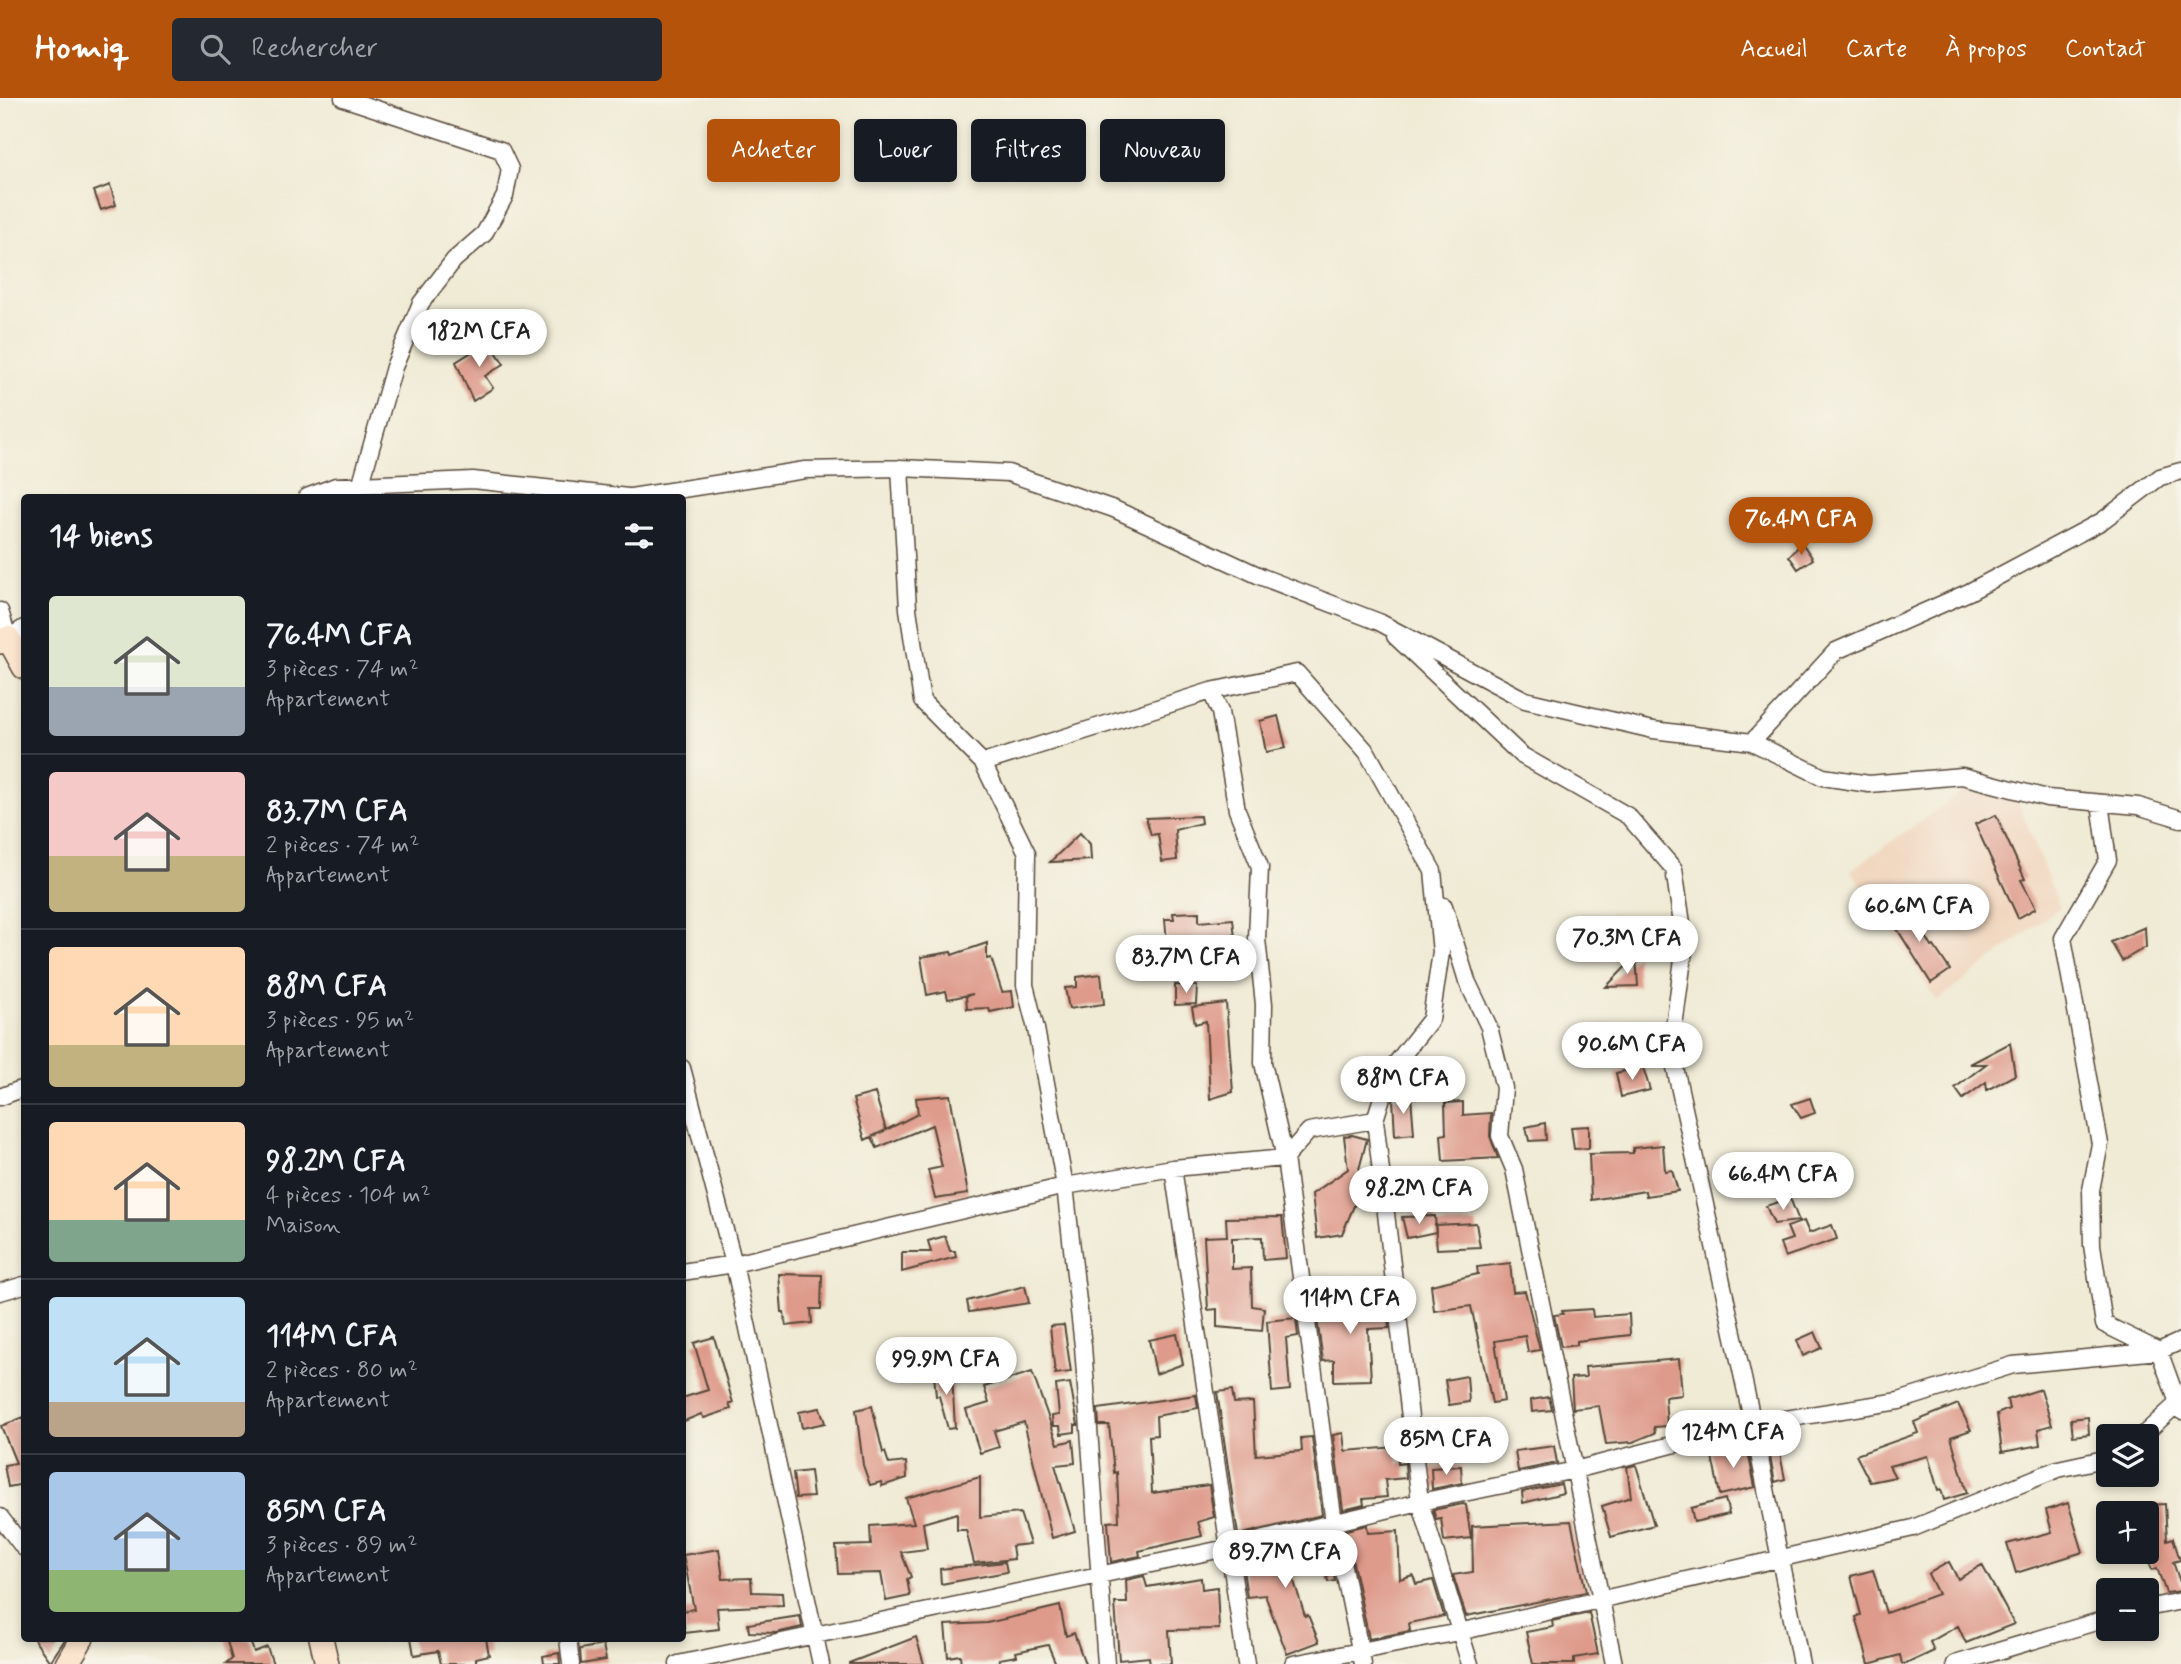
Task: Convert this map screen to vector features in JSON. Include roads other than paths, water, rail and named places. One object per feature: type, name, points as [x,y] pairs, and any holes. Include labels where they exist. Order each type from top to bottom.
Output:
[{"type":"street","points":[[343,98],[502,150],[510,169],[505,196],[484,234],[454,260],[421,303],[394,367],[358,491]]},
{"type":"street","points":[[900,468],[908,610],[922,701],[983,763],[1027,853],[1025,985],[1036,1029],[1065,1186],[1083,1346],[1106,1664]]},
{"type":"street","points":[[649,494],[805,470],[900,468],[1008,472],[1114,509],[1262,577],[1379,622],[1525,700],[1653,730],[1752,742],[1823,777],[1869,784],[1962,776],[2047,798],[2137,806],[2181,819]]},
{"type":"street","points":[[1752,742],[1836,651],[1969,592],[2102,521],[2160,477],[2181,471]]},
{"type":"street","points":[[315,494],[336,486],[358,491],[473,480],[602,494]]},
{"type":"street","points":[[0,611],[21,660]]},
{"type":"street","points":[[1379,622],[1521,755],[1628,816],[1674,869],[1685,944],[1671,1049],[1753,1424],[1801,1664]]},
{"type":"street","points":[[983,763],[1211,691],[1297,673],[1367,752],[1433,870],[1467,982],[1489,1027],[1504,1088],[1500,1136],[1514,1168],[1614,1664]]},
{"type":"street","points":[[1211,691],[1220,712],[1237,810],[1261,867],[1257,939],[1264,1004],[1262,1063],[1285,1158],[1334,1523],[1362,1658]]},
{"type":"street","points":[[2100,803],[2108,860],[2063,938],[2100,1144],[2091,1190],[2092,1245],[2104,1324],[2159,1351],[2180,1407],[2158,1424]]},
{"type":"street","points":[[1433,870],[1441,951],[1431,1018],[1390,1071],[1375,1120],[1420,1502],[1470,1664]]},
{"type":"street","points":[[686,1083],[734,1264],[821,1664]]},
{"type":"street","points":[[0,1097],[21,1089]]},
{"type":"street","points":[[686,1271],[734,1264],[1065,1186],[1173,1168],[1285,1158],[1309,1131],[1375,1120]]},
{"type":"street","points":[[1173,1168],[1246,1664]]},
{"type":"street","points":[[0,1292],[21,1286]]},
{"type":"street","points":[[678,1664],[1227,1548],[1420,1502],[1575,1470],[1753,1424],[1899,1401],[2014,1365],[2159,1351],[2181,1341]]},
{"type":"street","points":[[1293,1664],[1362,1658],[1459,1632],[1913,1528],[2058,1469],[2096,1461]]},
{"type":"street","points":[[0,1517],[21,1544]]},
{"type":"street","points":[[2159,1606],[2181,1601]]},
{"type":"street","points":[[1955,1664],[2096,1622]]},
{"type":"street","points":[[67,1664],[80,1642]]},
{"type":"street","points":[[322,1642],[327,1664]]},
{"type":"street","points":[[568,1642],[571,1664]]}]
